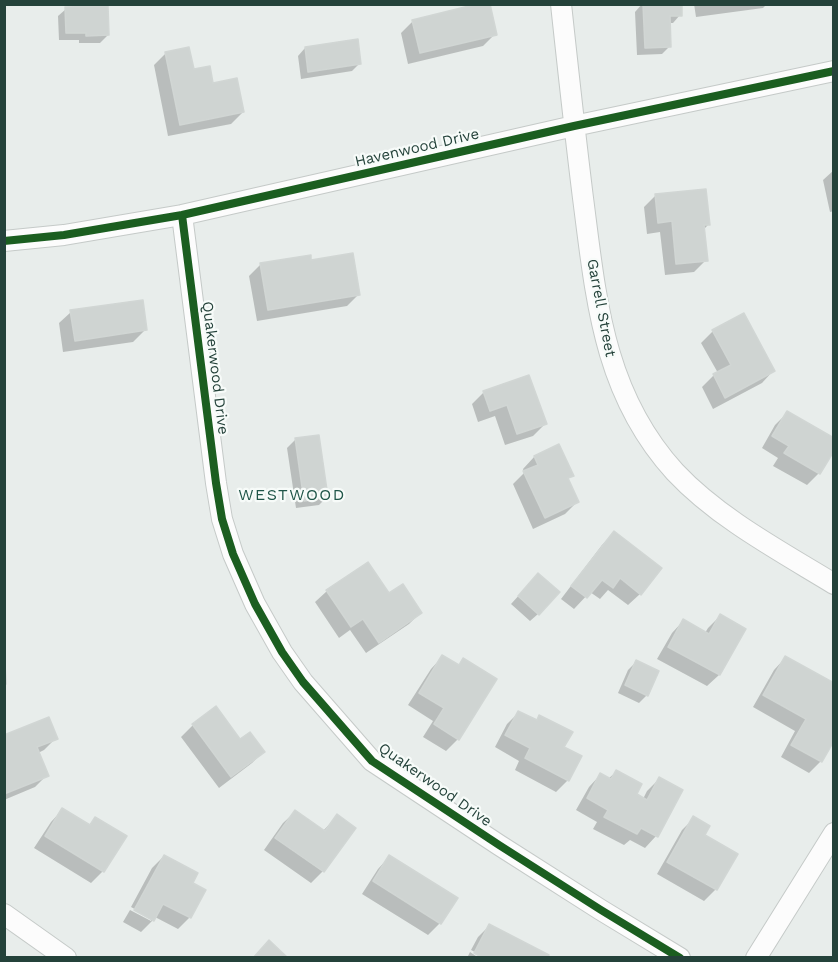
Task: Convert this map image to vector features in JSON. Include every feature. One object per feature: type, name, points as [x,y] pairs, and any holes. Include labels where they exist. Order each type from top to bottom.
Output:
[{"type":"street","name":"Garrell Street","points":[[561,4],[595,289],[606,343],[617,378],[632,411],[652,442],[675,471],[701,497],[730,519],[834,584]]},
{"type":"street","name":"Havenwood Drive","points":[[4,241],[63,235],[182,215],[574,126],[834,71]]},
{"type":"street","name":"Quakerwood Drive","points":[[182,215],[222,519],[233,554],[255,604],[282,652],[303,682],[372,761],[601,910],[680,957]]},
{"type":"street","points":[[756,957],[834,833]]},
{"type":"street","points":[[4,914],[66,957]]},
{"type":"building","points":[[477,4],[490,4],[497,35],[420,53],[412,20]]},
{"type":"building","points":[[643,4],[682,4],[682,16],[670,16],[671,47],[645,48]]},
{"type":"building","points":[[108,6],[109,35],[86,36],[86,33],[66,33],[65,7]]},
{"type":"building","points":[[358,39],[361,64],[308,72],[305,47]]},
{"type":"building","points":[[189,47],[194,69],[210,66],[213,83],[237,78],[244,112],[180,125],[165,52]]},
{"type":"building","points":[[706,189],[710,225],[704,225],[708,261],[676,264],[672,221],[658,223],[655,194]]},
{"type":"building","points":[[353,253],[360,295],[268,310],[260,263],[311,255],[311,260]]},
{"type":"building","points":[[143,300],[147,330],[75,341],[70,310]]},
{"type":"building","points":[[744,313],[775,371],[725,398],[713,374],[731,365],[712,330]]},
{"type":"building","points":[[529,375],[547,424],[517,434],[507,405],[490,411],[483,391]]},
{"type":"building","points":[[787,411],[834,438],[834,451],[820,474],[784,453],[789,446],[772,436]]},
{"type":"building","points":[[319,435],[328,497],[304,501],[295,438]]},
{"type":"building","points":[[559,444],[574,476],[568,478],[579,502],[545,518],[523,471],[538,465],[534,456]]},
{"type":"building","points":[[614,531],[662,568],[641,595],[620,578],[613,588],[602,580],[587,598],[571,586]]},
{"type":"building","points":[[368,562],[389,593],[403,584],[422,613],[379,643],[363,619],[351,627],[326,590]]},
{"type":"building","points":[[538,573],[560,592],[539,615],[518,596]]},
{"type":"building","points":[[720,614],[746,629],[720,675],[668,647],[683,619],[709,634]]},
{"type":"building","points":[[4,642],[6,684],[4,685]]},
{"type":"building","points":[[442,655],[459,665],[463,658],[497,679],[459,740],[434,724],[444,708],[419,693]]},
{"type":"building","points":[[785,656],[834,683],[834,741],[822,762],[791,745],[806,719],[763,695]]},
{"type":"building","points":[[636,660],[659,671],[648,696],[625,685]]},
{"type":"building","points":[[216,706],[240,739],[250,732],[265,752],[231,777],[192,724]]},
{"type":"building","points":[[518,711],[537,720],[539,715],[573,732],[564,747],[582,756],[569,781],[525,758],[530,748],[505,735]]},
{"type":"building","points":[[49,717],[58,739],[37,747],[49,776],[4,794],[4,735]]},
{"type":"building","points":[[616,770],[642,784],[637,794],[647,800],[659,777],[683,790],[658,837],[641,828],[637,834],[604,817],[608,810],[587,798],[600,773],[611,779]]},
{"type":"building","points":[[62,808],[90,825],[95,817],[127,836],[104,872],[45,836]]},
{"type":"building","points":[[295,810],[325,831],[337,814],[356,828],[324,872],[275,838]]},
{"type":"building","points":[[693,816],[710,826],[705,835],[738,854],[717,890],[667,862]]},
{"type":"building","points":[[164,855],[198,873],[193,883],[206,890],[191,918],[163,904],[154,921],[134,910]]},
{"type":"building","points":[[389,855],[458,898],[441,924],[373,881]]},
{"type":"building","points":[[489,924],[549,955],[548,958],[483,958],[474,953]]},
{"type":"building","points":[[269,940],[288,958],[253,958]]},
{"type":"cycle path","points":[[4,241],[64,235],[182,215],[574,126],[834,71]]},
{"type":"cycle path","points":[[182,215],[222,519],[233,554],[255,604],[282,652],[303,682],[372,761],[499,845],[680,958]]},
{"type":"district","name":"WESTWOOD","points":[[292,495]]}]
